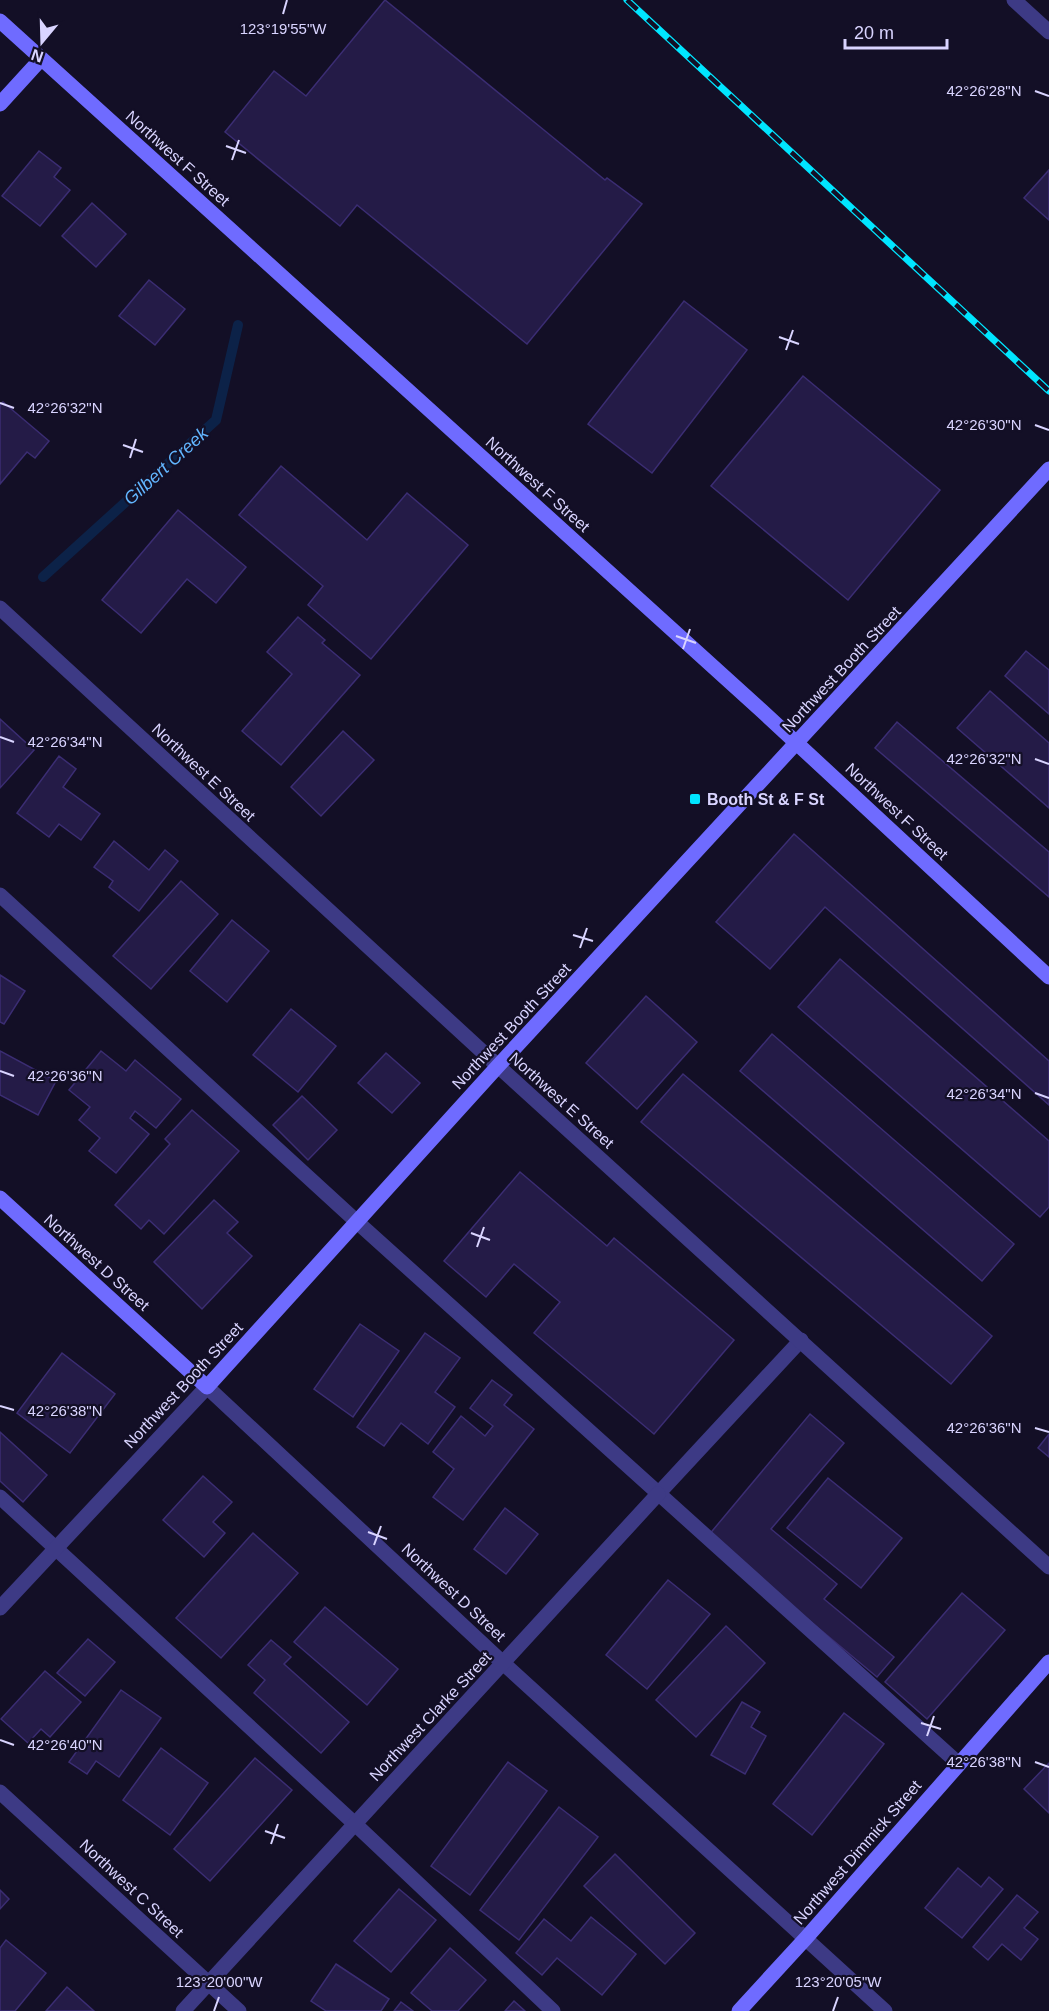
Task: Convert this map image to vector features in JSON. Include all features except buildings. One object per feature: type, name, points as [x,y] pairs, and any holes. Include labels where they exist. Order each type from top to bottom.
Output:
[{"type":"main road","name":"Northwest F Street","points":[[0,21],[797,743],[1049,976]]},
{"type":"main road","points":[[0,104],[41,59]]},
{"type":"main road","name":"Northwest Booth Street","points":[[207,1387],[498,1066],[1049,470]]},
{"type":"main road","name":"Northwest D Street","points":[[0,1198],[207,1387]]},
{"type":"main road","name":"Northwest Dimmick Street","points":[[739,2011],[1049,1662]]},
{"type":"street","points":[[1014,0],[1049,32]]},
{"type":"street","name":"Northwest E Street","points":[[0,608],[498,1066],[1049,1567]]},
{"type":"street","points":[[0,895],[356,1221],[959,1764]]},
{"type":"street","name":"Northwest Clarke Street","points":[[183,2011],[801,1340]]},
{"type":"street","name":"Northwest Booth Street","points":[[0,1608],[207,1387]]},
{"type":"street","name":"Northwest D Street","points":[[207,1387],[503,1663],[885,2011]]},
{"type":"street","points":[[0,1497],[355,1824],[553,2011]]},
{"type":"street","name":"Northwest C Street","points":[[0,1792],[239,2011]]},
{"type":"waterway","name":"Gilbert Creek","points":[[43,577],[216,420],[238,325]]},
{"type":"railway","points":[[627,0],[1049,391]]},
{"type":"place","name":"Booth St & F St","points":[[695,799]]}]
